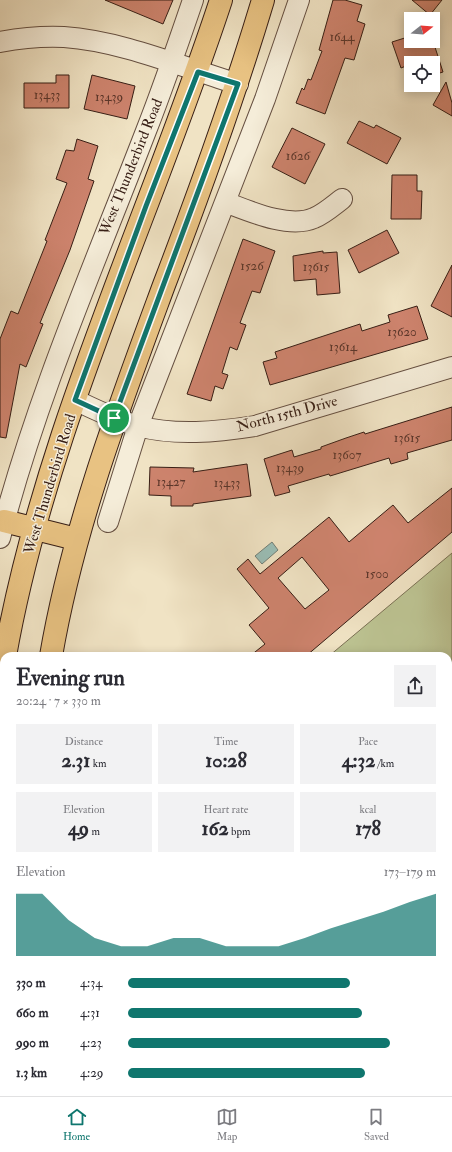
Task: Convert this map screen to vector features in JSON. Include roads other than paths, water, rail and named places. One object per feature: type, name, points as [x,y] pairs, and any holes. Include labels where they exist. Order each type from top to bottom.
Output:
[{"type":"main road","name":"West Thunderbird Road","points":[[7,652],[14,607],[34,529],[75,400],[146,206],[198,72],[221,0]]},
{"type":"main road","points":[[52,652],[59,608],[76,540],[114,418],[238,84],[263,0]]},
{"type":"main road","points":[[2,530],[34,529],[76,540]]},
{"type":"street","name":"West Thunderbird Road","points":[[2,530],[43,397],[171,63],[193,0]]},
{"type":"street","points":[[108,522],[138,426],[265,99],[299,0]]},
{"type":"street","points":[[0,42],[43,37],[70,38],[115,46],[238,84]]},
{"type":"street","points":[[225,202],[268,217],[290,222],[314,218],[342,199]]},
{"type":"street","name":"North 15th Drive","points":[[75,400],[114,418],[138,426],[157,430],[201,432],[255,426],[452,367]]},
{"type":"water","points":[[272,542],[278,550],[262,564],[255,556]]}]
